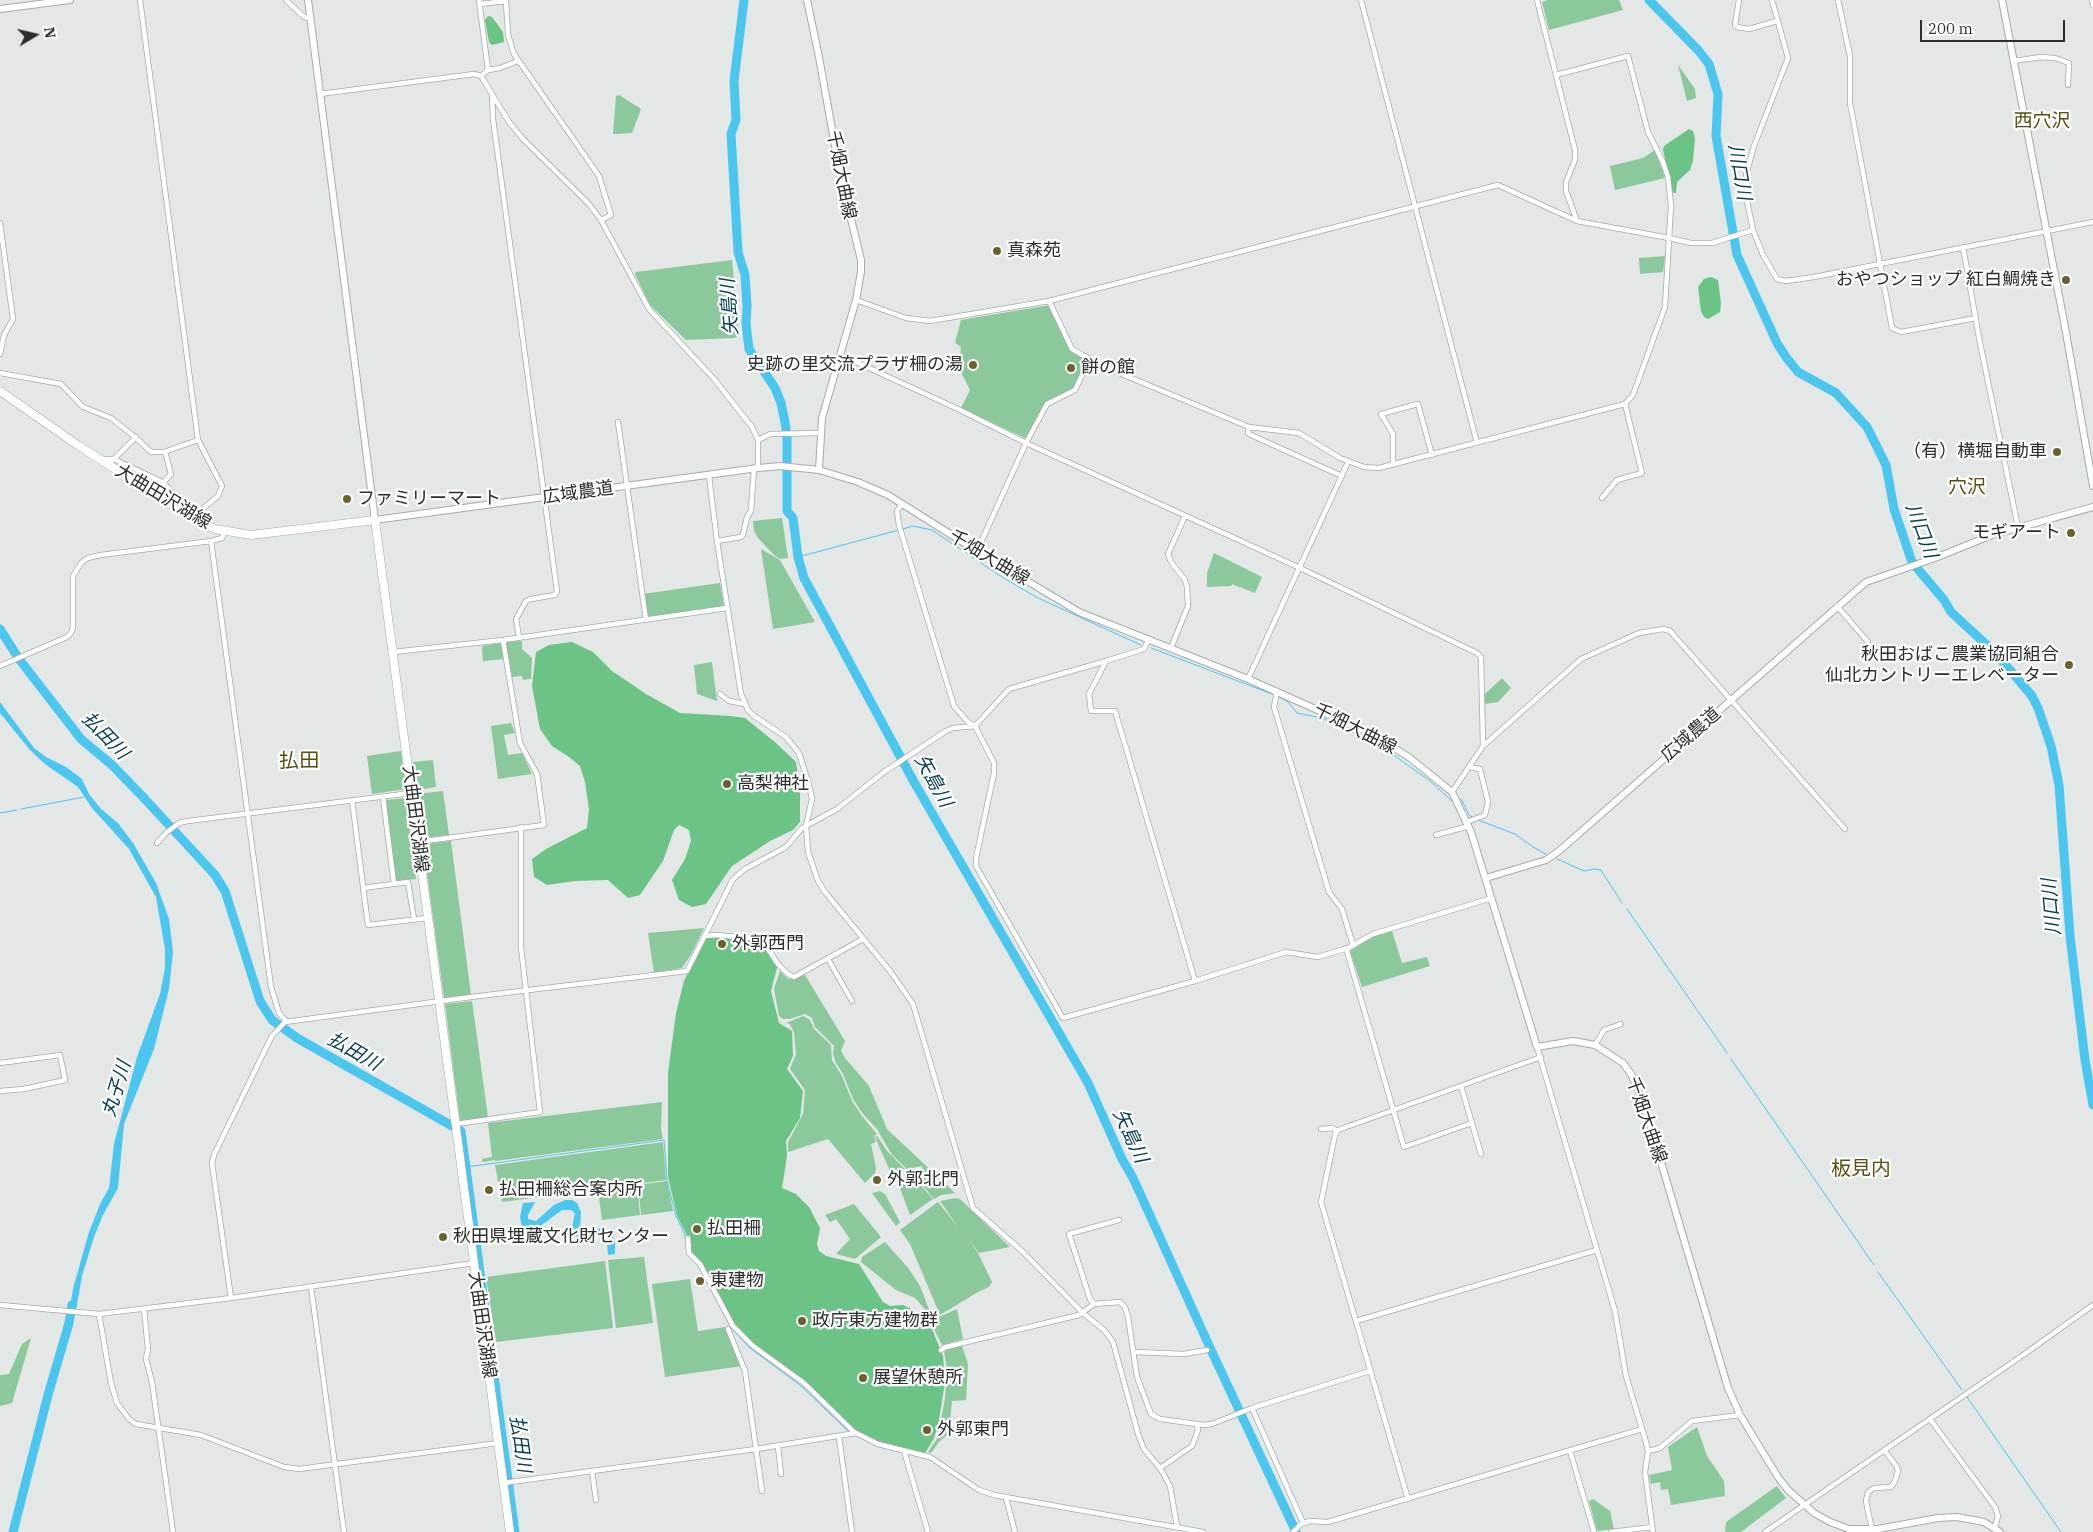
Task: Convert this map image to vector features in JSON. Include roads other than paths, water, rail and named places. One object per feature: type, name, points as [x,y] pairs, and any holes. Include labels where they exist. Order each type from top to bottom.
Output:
[{"type":"main road","name":"大曲田沢湖線","points":[[0,390],[100,459],[111,462],[140,484],[196,519],[225,532],[252,535],[376,520],[454,1126],[510,1532]]},
{"type":"street","points":[[0,9],[70,0]]},
{"type":"street","points":[[140,0],[198,440],[222,486],[218,496],[200,511],[196,519]]},
{"type":"street","points":[[286,0],[302,16],[310,19]]},
{"type":"street","points":[[308,0],[376,520]]},
{"type":"street","points":[[488,70],[479,2],[506,0],[510,44],[518,61],[599,176],[611,215],[602,220]]},
{"type":"street","name":"千畑大曲線","points":[[807,0],[840,174],[860,260],[861,272],[856,300],[822,418],[819,470],[876,489],[1079,612],[1277,691],[1376,736],[1410,758],[1452,792],[1470,823],[1537,1047],[1572,1041],[1595,1045],[1623,1063],[1637,1085],[1728,1388],[1740,1415],[1778,1477],[1803,1505],[1822,1518],[1840,1526],[1871,1531],[1957,1517],[1976,1519],[1998,1530]]},
{"type":"street","points":[[1361,0],[1477,443]]},
{"type":"street","points":[[1537,0],[1575,150],[1575,160],[1566,182],[1566,191],[1577,221]]},
{"type":"street","points":[[1739,0],[1737,27],[1749,29],[1778,21]]},
{"type":"street","points":[[1772,0],[1788,58],[1748,163],[1746,175],[1747,201],[1753,230],[1763,255],[1777,279],[1786,281],[1814,277],[2093,222]]},
{"type":"street","points":[[1838,0],[1850,56],[1850,102],[1892,328],[1901,332],[1976,318]]},
{"type":"street","points":[[2002,0],[2093,486]]},
{"type":"street","points":[[2092,0],[2093,5]]},
{"type":"street","points":[[1049,301],[1072,349],[1100,365],[1249,427],[1298,433],[1348,462],[1364,467],[1379,468],[1393,465],[1625,404],[1633,395],[1665,307],[1671,205],[1668,177],[1663,162],[1648,132],[1628,56],[1556,76]]},
{"type":"street","points":[[2014,60],[2041,57],[2055,58],[2069,63],[2068,86]]},
{"type":"street","points":[[480,76],[488,70],[518,61]]},
{"type":"street","points":[[320,94],[474,74],[480,76],[518,133],[588,203],[602,220],[649,308],[715,380],[752,427],[758,440],[751,511],[747,517],[741,537],[717,541]]},
{"type":"street","points":[[492,94],[493,119],[557,591],[555,595],[526,601],[517,614],[516,619],[519,637]]},
{"type":"street","points":[[856,300],[906,318],[930,320],[1049,301],[1498,185],[1577,221],[1691,243],[1719,241],[1753,230]]},
{"type":"street","points":[[0,222],[13,319],[4,335],[0,354]]},
{"type":"street","points":[[1963,247],[2018,527],[2093,507]]},
{"type":"street","points":[[841,355],[1026,443],[1300,568],[1477,653],[1481,657],[1483,746]]},
{"type":"street","points":[[977,551],[1026,443],[1047,404],[1075,390],[1090,359]]},
{"type":"street","points":[[0,373],[61,384],[84,407],[111,418],[136,437],[151,452],[165,452],[198,440]]},
{"type":"street","points":[[1393,465],[1393,434],[1381,414],[1418,404],[1432,455]]},
{"type":"street","points":[[1602,498],[1617,480],[1642,473],[1625,404]]},
{"type":"street","points":[[618,422],[646,620]]},
{"type":"street","points":[[1249,427],[1248,432],[1251,435],[1342,476]]},
{"type":"street","points":[[758,440],[770,434],[820,433]]},
{"type":"street","points":[[136,437],[111,462],[148,474],[164,483],[177,499]]},
{"type":"street","points":[[154,493],[172,474],[165,452]]},
{"type":"street","points":[[1248,679],[1348,462]]},
{"type":"street","name":"広域農道","points":[[376,520],[780,466],[819,470]]},
{"type":"street","points":[[140,484],[148,474]]},
{"type":"street","points":[[709,476],[717,541],[741,694],[745,704],[754,716],[786,737],[799,753],[812,799],[806,826],[808,852],[818,881],[913,1004],[973,1208],[1022,1251],[1083,1313],[1105,1331],[1113,1342],[1139,1437],[1144,1449],[1160,1468],[1170,1486],[1177,1526]]},
{"type":"street","points":[[165,500],[173,492]]},
{"type":"street","points":[[902,504],[897,511],[899,524],[954,706],[968,722],[975,726],[995,766],[976,866],[1064,1018],[1286,952],[1318,957],[1346,948],[1373,934],[1492,898]]},
{"type":"street","points":[[1171,648],[1188,606],[1185,580],[1171,562],[1168,554],[1185,516]]},
{"type":"street","name":"広域農道","points":[[1486,878],[1546,860],[1559,851],[1866,582],[2018,527]]},
{"type":"street","points":[[2,665],[67,637],[71,633],[73,627],[73,576],[81,563],[88,558],[101,554],[211,541],[222,538],[225,532]]},
{"type":"street","points":[[211,541],[271,987],[279,1013],[286,1021]]},
{"type":"street","points":[[1837,606],[1868,642]]},
{"type":"street","points":[[393,652],[503,640],[727,608]]},
{"type":"street","points":[[1452,792],[1483,746],[1581,659],[1639,633],[1664,629],[1670,631],[1845,829]]},
{"type":"street","points":[[231,1298],[212,1163],[214,1155],[272,1036],[286,1021],[686,971],[733,879],[745,869],[786,847],[802,828],[837,808],[884,772],[899,764],[949,729],[975,726],[1009,689],[1144,649],[1149,639]]},
{"type":"street","points":[[418,842],[544,825],[537,774],[520,743],[503,640]]},
{"type":"street","points":[[1106,661],[1089,694],[1091,711],[1115,711],[1195,980]]},
{"type":"street","points":[[1277,691],[1274,707],[1329,892],[1342,909],[1353,945]]},
{"type":"street","points":[[720,694],[729,701],[745,704]]},
{"type":"street","points":[[1436,835],[1470,823],[1487,811],[1488,802],[1480,769],[1469,767]]},
{"type":"street","points":[[157,843],[166,833],[179,824],[248,813],[411,793]]},
{"type":"street","points":[[384,796],[394,884]]},
{"type":"street","points":[[352,800],[368,925],[428,918]]},
{"type":"street","points":[[454,1126],[540,1112],[521,947],[521,827]]},
{"type":"street","points":[[363,888],[408,882],[414,919]]},
{"type":"street","points":[[705,936],[752,938],[768,949],[778,964],[794,978],[863,939]]},
{"type":"street","points":[[1346,948],[1404,1147],[1472,1124]]},
{"type":"street","points":[[828,960],[852,1001]]},
{"type":"street","points":[[1595,1045],[1604,1030],[1621,1024]]},
{"type":"street","points":[[1537,1047],[1615,1311],[1626,1376],[1648,1451],[1645,1472],[1652,1529],[1611,1532]]},
{"type":"street","points":[[0,1063],[60,1055],[65,1080],[24,1089],[0,1090]]},
{"type":"street","points":[[1337,1131],[1541,1057]]},
{"type":"street","points":[[1461,1086],[1481,1154]]},
{"type":"street","points":[[1321,1128],[1332,1128],[1337,1131]]},
{"type":"street","points":[[1337,1131],[1320,1202],[1408,1499]]},
{"type":"street","points":[[1094,1304],[1090,1299],[1069,1234],[1119,1220]]},
{"type":"street","points":[[688,1238],[689,1253],[700,1264],[732,1326],[754,1346],[804,1383],[856,1433],[878,1444],[930,1457],[979,1490],[1006,1498],[1203,1532]]},
{"type":"street","points":[[1356,1321],[1597,1250]]},
{"type":"street","points":[[0,1305],[97,1313],[144,1309],[474,1263]]},
{"type":"street","points":[[311,1287],[344,1532]]},
{"type":"street","points":[[941,1350],[946,1347],[1083,1313],[1094,1304],[1120,1302],[1125,1307],[1137,1377],[1151,1414],[1160,1419],[1197,1424],[1212,1424],[1252,1408],[1370,1371]]},
{"type":"street","points":[[1765,1532],[2026,1354],[2093,1305]]},
{"type":"street","points":[[144,1309],[148,1349],[146,1359],[152,1382],[172,1532]]},
{"type":"street","points":[[97,1313],[117,1404],[129,1419],[136,1424],[201,1436],[291,1469],[498,1444]]},
{"type":"street","points":[[728,1329],[745,1371],[762,1491]]},
{"type":"street","points":[[1133,1352],[1184,1354],[1207,1350]]},
{"type":"street","points":[[1252,1408],[1302,1523]]},
{"type":"street","points":[[1648,1451],[1660,1448],[1692,1421],[1740,1415]]},
{"type":"street","points":[[1930,1419],[1994,1507],[1998,1516],[1998,1530]]},
{"type":"street","points":[[1160,1468],[1192,1446],[1198,1430],[1197,1424]]},
{"type":"street","points":[[1293,1532],[1302,1523],[1310,1521],[1328,1522],[1642,1429]]},
{"type":"street","points":[[503,1483],[778,1446],[856,1433]]},
{"type":"street","points":[[839,1437],[852,1532]]},
{"type":"street","points":[[778,1446],[782,1474]]},
{"type":"street","points":[[1871,1531],[1866,1501],[1868,1492],[1874,1488],[1890,1487],[1895,1481],[1898,1471],[1884,1450]]},
{"type":"street","points":[[904,1451],[928,1532]]},
{"type":"street","points":[[1570,1451],[1594,1532]]},
{"type":"street","points":[[592,1470],[596,1500]]},
{"type":"street","points":[[1006,1498],[1015,1532]]},
{"type":"water","points":[[0,702],[34,748],[82,779],[89,794],[100,808],[118,823],[133,843],[156,883],[169,919],[173,952],[169,989],[154,1049],[124,1124],[118,1188],[103,1215],[94,1237],[82,1276],[75,1316],[68,1315],[74,1285],[89,1232],[109,1188],[114,1144],[137,1057],[160,994],[165,968],[165,949],[156,897],[129,849],[92,808],[78,787],[45,764],[30,750],[0,713]]},
{"type":"water","points":[[565,1200],[572,1200],[577,1203],[581,1212],[580,1229],[584,1232],[601,1228],[612,1234],[615,1241],[615,1254],[608,1255],[607,1242],[602,1234],[582,1238],[576,1237],[572,1228],[575,1213],[571,1210],[562,1210],[539,1227],[527,1229],[522,1227],[520,1217],[523,1203],[535,1202],[528,1215],[528,1219],[536,1221],[554,1205]]},
{"type":"waterway","name":"矢島川","points":[[744,0],[734,81],[736,120],[731,134],[738,252],[745,275],[746,324],[749,349],[775,388],[781,403],[785,422],[787,437],[787,511],[793,518],[798,557],[804,578],[914,782],[1088,1083],[1296,1532]]},
{"type":"waterway","name":"川口川","points":[[1649,0],[1698,50],[1709,64],[1718,94],[1716,136],[1737,255],[1777,343],[1798,372],[1836,393],[1867,427],[1886,465],[1894,509],[1912,562],[1944,600],[1951,612],[1989,647],[2010,670],[2032,696],[2038,708],[2051,746],[2059,785],[2070,936],[2085,1060],[2093,1105]]},
{"type":"waterway","points":[[903,529],[913,526],[932,530],[1002,577],[1038,598],[1141,645]]},
{"type":"waterway","points":[[798,557],[899,530]]},
{"type":"waterway","name":"払田川","points":[[0,629],[17,656]]},
{"type":"waterway","points":[[1151,648],[1272,694]]},
{"type":"waterway","name":"払田川","points":[[19,659],[81,739],[112,765],[215,875],[225,891],[260,1001],[272,1020],[297,1038],[461,1131],[515,1532]]},
{"type":"waterway","points":[[1279,697],[1288,702],[1297,713],[1322,718],[1381,746],[1430,781],[1452,801]]},
{"type":"waterway","points":[[21,809],[84,797]]},
{"type":"waterway","points":[[1461,799],[1472,817]]},
{"type":"waterway","points":[[0,813],[17,810]]},
{"type":"waterway","points":[[1478,820],[1515,834],[1546,854]]},
{"type":"waterway","points":[[1557,859],[1584,871],[1601,870],[1622,903]]},
{"type":"waterway","points":[[1627,909],[1727,1053]]},
{"type":"waterway","points":[[1731,1059],[1874,1265]]},
{"type":"waterway","points":[[466,1167],[664,1140],[667,1181],[676,1216],[685,1235],[687,1248]]},
{"type":"waterway","points":[[688,1255],[697,1264]]},
{"type":"waterway","points":[[1878,1272],[1962,1390]]},
{"type":"waterway","points":[[708,1283],[731,1328],[750,1348],[801,1386],[849,1432]]},
{"type":"waterway","name":"丸子川","points":[[13,1532],[48,1395],[69,1323],[72,1305]]},
{"type":"waterway","points":[[1967,1397],[2061,1532]]},
{"type":"place","name":"真森苑","points":[[997,251]]},
{"type":"place","name":"おやつショップ 紅白鯛焼き","points":[[2066,280]]},
{"type":"place","name":"史跡の里交流プラザ柵の湯","points":[[973,365]]},
{"type":"place","name":"餅の館","points":[[1071,368]]},
{"type":"place","name":"（有）横堀自動車","points":[[2057,452]]},
{"type":"place","name":"ファミリーマート","points":[[347,499]]},
{"type":"place","name":"モギアート","points":[[2071,533]]},
{"type":"place","name":"秋田おばこ農業協同組合 仙北カントリーエレベーター","points":[[2069,665]]},
{"type":"place","name":"高梨神社","points":[[727,784]]},
{"type":"place","name":"外郭西門","points":[[722,944]]},
{"type":"place","name":"外郭北門","points":[[877,1180]]},
{"type":"place","name":"払田柵総合案内所","points":[[489,1190]]},
{"type":"place","name":"払田柵","points":[[697,1229]]},
{"type":"place","name":"秋田県埋蔵文化財センター","points":[[443,1237]]},
{"type":"place","name":"東建物","points":[[700,1281]]},
{"type":"place","name":"政庁東方建物群","points":[[802,1321]]},
{"type":"place","name":"展望休憩所","points":[[863,1378]]},
{"type":"place","name":"外郭東門","points":[[927,1430]]},
{"type":"district","name":"西穴沢","points":[[2042,122]]},
{"type":"district","name":"穴沢","points":[[1967,488]]},
{"type":"district","name":"払田","points":[[299,761]]},
{"type":"district","name":"板見内","points":[[1861,1169]]}]
